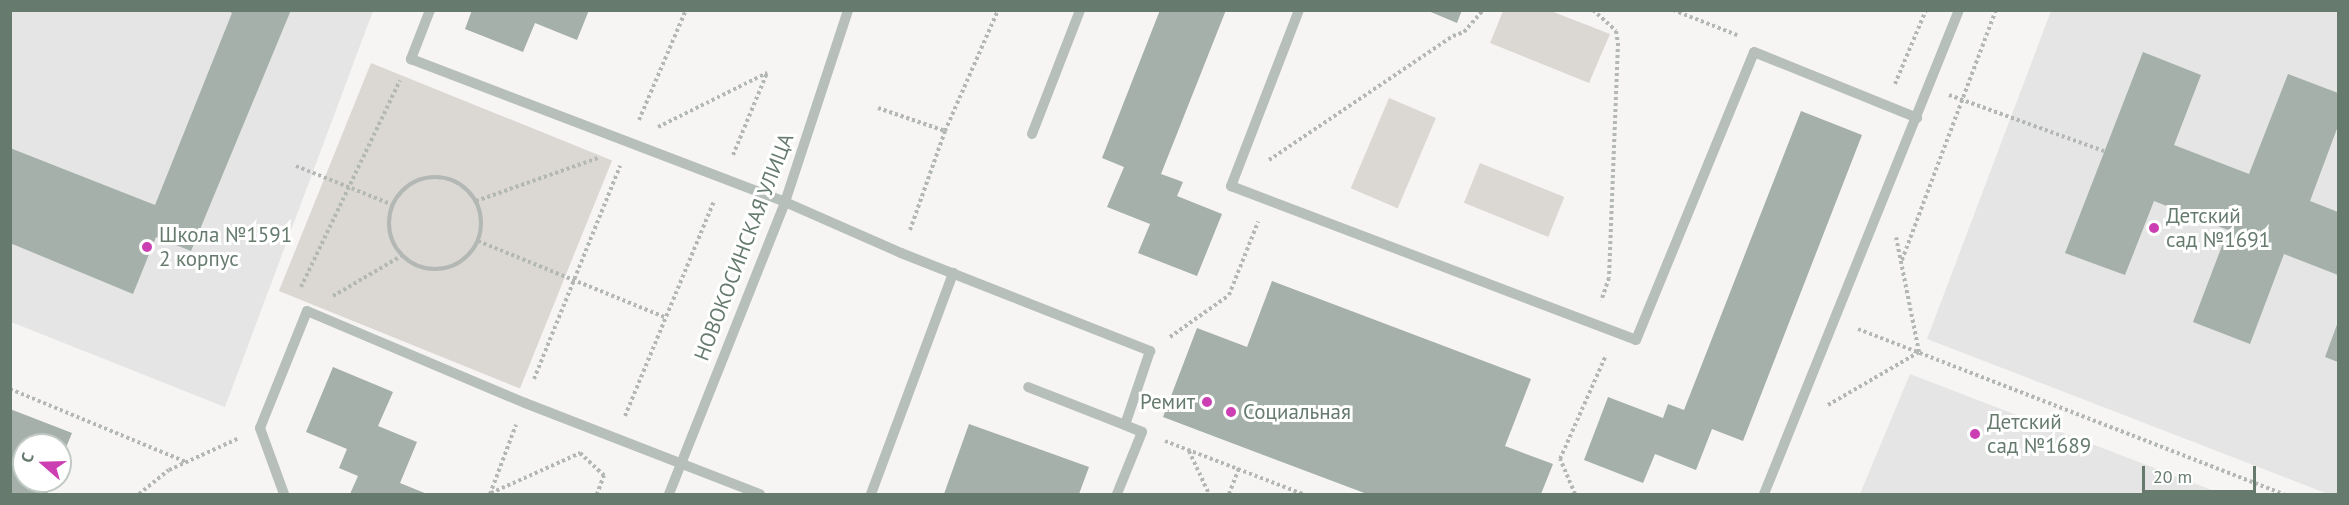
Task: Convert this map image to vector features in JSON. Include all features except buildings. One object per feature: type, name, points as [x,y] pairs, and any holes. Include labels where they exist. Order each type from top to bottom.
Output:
[{"type":"street","points":[[430,10],[411,59],[785,202],[901,253],[1150,351],[1125,425]]},
{"type":"street","name":"НОВОКОСИНСКАЯ УЛИЦА","points":[[669,495],[785,202],[848,10]]},
{"type":"street","points":[[1032,134],[1080,10]]},
{"type":"street","points":[[1299,10],[1231,186],[1636,340],[1754,52],[1917,118]]},
{"type":"street","points":[[1764,495],[1887,195],[1959,10]]},
{"type":"street","points":[[872,495],[953,273]]},
{"type":"street","points":[[284,495],[260,429],[307,311],[525,403],[760,495]]},
{"type":"street","points":[[1028,387],[1142,432],[1117,495]]},
{"type":"path","points":[[490,494],[630,141],[686,10]]},
{"type":"path","points":[[901,253],[945,131],[998,10]]},
{"type":"path","points":[[1231,186],[1453,36],[1464,32],[1484,10]]},
{"type":"path","points":[[1593,10],[1616,31],[1618,52],[1609,278],[1593,323]]},
{"type":"path","points":[[1887,105],[1926,10]]},
{"type":"path","points":[[1901,262],[1996,10]]},
{"type":"path","points":[[302,323],[293,302],[411,59]]},
{"type":"path","points":[[616,439],[664,317],[767,73],[630,141]]},
{"type":"path","points":[[1929,87],[2104,151]]},
{"type":"path","points":[[878,108],[945,131]]},
{"type":"path","points":[[476,201],[597,159]]},
{"type":"path","points":[[296,166],[393,205]]},
{"type":"path","points":[[436,176],[454,180],[476,201],[482,223],[478,241],[468,256],[453,266],[426,267],[403,255],[393,240],[389,222],[393,205],[404,190],[419,180],[436,176]]},
{"type":"path","points":[[1887,195],[1919,352]]},
{"type":"path","points":[[1150,351],[1229,295],[1268,199]]},
{"type":"path","points":[[478,241],[664,317]]},
{"type":"path","points":[[335,296],[403,255]]},
{"type":"path","points":[[1834,320],[2284,495]]},
{"type":"path","points":[[1575,495],[1560,459],[1616,332]]},
{"type":"path","points":[[1794,425],[1919,352]]},
{"type":"path","points":[[10,389],[186,462]]},
{"type":"path","points":[[139,495],[169,470],[260,429]]},
{"type":"path","points":[[1142,432],[1239,468],[1303,495]]},
{"type":"path","points":[[1189,450],[1209,495]]},
{"type":"path","points":[[490,494],[580,453],[604,475],[597,495]]},
{"type":"path","points":[[1229,495],[1239,468]]},
{"type":"shaded area","name":"Школа №1591 2 корпус","points":[[10,11],[373,11],[225,407],[11,322]]},
{"type":"shaded area","points":[[1503,11],[1551,11],[1610,34],[1589,83],[1490,43]]},
{"type":"shaded area","name":"Детский сад №1691","points":[[2051,11],[2338,11],[2338,494],[2328,494],[1927,339]]},
{"type":"shaded area","points":[[371,63],[612,160],[520,388],[279,291]]},
{"type":"shaded area","points":[[1389,98],[1436,118],[1398,208],[1351,188]]},
{"type":"shaded area","points":[[1480,163],[1564,197],[1548,237],[1464,203]]},
{"type":"shaded area","name":"Детский сад №1689","points":[[1910,374],[2222,494],[1860,494]]},
{"type":"place","name":"Детский сад №1691","points":[[2154,228]]},
{"type":"place","name":"Школа №1591 2 корпус","points":[[147,247]]},
{"type":"place","name":"Ремит","points":[[1207,402]]},
{"type":"place","name":"Социальная","points":[[1231,412]]},
{"type":"place","name":"Детский сад №1689","points":[[1975,434]]}]
